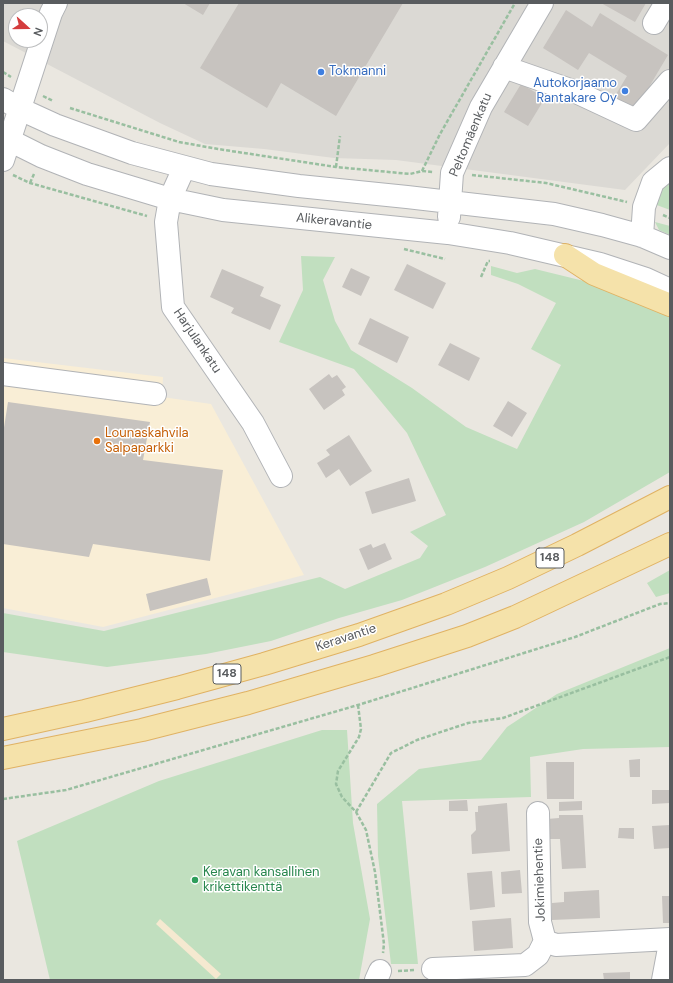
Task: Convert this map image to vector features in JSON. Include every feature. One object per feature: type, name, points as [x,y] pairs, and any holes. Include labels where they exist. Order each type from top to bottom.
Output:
[{"type":"main road","points":[[565,255],[594,274],[670,305]]},
{"type":"main road","name":"Keravantie","points":[[3,728],[85,711],[177,688],[264,664],[359,635],[446,604],[501,580],[577,545],[660,502],[670,492]]},
{"type":"main road","points":[[3,758],[142,730],[248,703],[381,664],[467,636],[515,617],[670,544]]},
{"type":"street","points":[[6,153],[11,104],[26,87],[51,13],[56,3]]},
{"type":"street","name":"Peltomäenkatu","points":[[448,234],[452,173],[481,107],[542,3]]},
{"type":"street","points":[[654,23],[666,3]]},
{"type":"street","points":[[504,67],[576,92],[636,120],[670,81]]},
{"type":"street","points":[[11,104],[56,125],[132,153],[211,174],[284,184],[554,214],[602,224],[642,236],[670,248]]},
{"type":"street","name":"Alikeravantie","points":[[6,153],[41,156],[87,174],[170,200],[223,210],[448,234],[510,243],[600,264],[640,276],[670,290]]},
{"type":"street","name":"Harjulankatu","points":[[184,168],[170,200],[166,222],[173,307],[253,423],[281,476]]},
{"type":"street","points":[[642,236],[644,207],[653,182],[670,168]]},
{"type":"street","points":[[3,374],[155,394]]},
{"type":"street","name":"Jokimiehentie","points":[[538,813],[540,922],[545,941],[556,945],[670,939]]},
{"type":"street","points":[[433,969],[525,965],[538,955],[545,941]]},
{"type":"street","points":[[663,980],[670,943]]},
{"type":"path","points":[[422,171],[440,134],[515,3]]},
{"type":"path","points":[[3,72],[26,87],[55,102]]},
{"type":"path","points":[[69,108],[179,142],[336,167],[410,174],[422,171],[452,173],[546,183],[644,207],[670,218]]},
{"type":"path","points":[[336,167],[340,136]]},
{"type":"path","points":[[6,153],[30,183],[166,222]]},
{"type":"path","points":[[481,277],[488,261],[495,262]]},
{"type":"path","points":[[3,799],[66,790],[358,705],[575,637],[660,604],[670,603]]},
{"type":"path","points":[[356,812],[391,753],[418,740],[468,723],[503,718],[670,657]]},
{"type":"path","points":[[358,705],[361,729],[359,737],[338,771],[336,784],[342,797],[356,812],[366,830],[376,872],[384,944],[378,976],[433,969]]},
{"type":"shaded area","points":[[3,3],[670,3],[670,143],[625,190],[396,160],[334,158],[264,149],[205,144],[160,123],[16,48],[48,48],[48,8],[8,8],[8,44],[3,41]]},
{"type":"shaded area","points":[[3,358],[163,377],[162,397],[211,404],[304,575],[103,627],[3,608]]},
{"type":"green space","points":[[670,176],[670,210],[654,204],[656,191]]},
{"type":"green space","points":[[655,222],[670,226],[670,235],[659,230]]},
{"type":"green space","points":[[301,256],[335,257],[323,280],[335,321],[351,350],[412,388],[466,427],[517,449],[561,365],[531,349],[556,303],[518,284],[491,275],[491,266],[517,273],[535,269],[584,281],[670,315],[670,472],[584,522],[485,567],[402,600],[339,618],[271,641],[206,654],[107,667],[3,652],[3,613],[104,631],[320,577],[345,589],[420,558],[428,546],[410,532],[446,515],[407,433],[354,369],[279,342],[303,290]]},
{"type":"green space","points":[[670,570],[670,593],[656,597],[647,583]]},
{"type":"green space","points":[[670,648],[670,747],[583,749],[530,757],[531,797],[402,801],[418,964],[391,964],[378,856],[377,804],[419,769],[481,760],[507,727],[557,694]]},
{"type":"green space","name":"Keravan kansallinen krikettikenttä","points":[[322,730],[347,730],[353,823],[370,919],[359,980],[50,980],[17,841],[159,781]]},
{"type":"sand","points":[[160,919],[221,974],[216,979],[156,924]]},
{"type":"building","points":[[183,3],[210,3],[203,15]]},
{"type":"building","points":[[239,3],[403,3],[336,116],[281,83],[267,108],[200,68]]},
{"type":"building","points":[[601,3],[646,3],[635,22]]},
{"type":"building","points":[[566,10],[592,27],[600,13],[668,55],[633,114],[612,101],[627,76],[589,53],[578,70],[543,48]]},
{"type":"building","points":[[521,84],[545,98],[528,126],[504,112]]},
{"type":"building","points":[[407,264],[446,283],[433,309],[394,290]]},
{"type":"building","points":[[351,268],[370,277],[361,296],[342,287]]},
{"type":"building","points":[[222,269],[264,287],[260,296],[281,305],[270,330],[231,313],[234,308],[210,297]]},
{"type":"building","points":[[370,318],[409,337],[397,363],[358,344]]},
{"type":"building","points":[[450,343],[480,358],[469,381],[438,365]]},
{"type":"building","points":[[329,374],[332,378],[337,375],[346,387],[342,390],[345,395],[324,410],[309,389]]},
{"type":"building","points":[[508,401],[527,413],[512,437],[493,426]]},
{"type":"building","points":[[8,402],[150,422],[143,460],[223,470],[210,561],[93,544],[89,557],[3,544],[3,434]]},
{"type":"building","points":[[349,435],[372,471],[350,486],[339,469],[326,478],[317,463],[330,455],[326,450]]},
{"type":"building","points":[[409,478],[416,501],[372,514],[365,492]]},
{"type":"building","points":[[385,543],[392,559],[368,570],[359,549],[371,544],[373,548]]},
{"type":"building","points":[[207,578],[211,595],[150,611],[146,594]]},
{"type":"building","points":[[640,759],[640,777],[630,777],[629,760]]},
{"type":"building","points":[[546,762],[574,762],[574,799],[547,799]]},
{"type":"building","points":[[652,790],[670,790],[670,803],[652,804]]},
{"type":"building","points":[[467,800],[468,811],[449,811],[449,801]]},
{"type":"building","points":[[582,801],[582,810],[559,811],[559,802]]},
{"type":"building","points":[[507,803],[510,851],[472,854],[471,835],[476,830],[475,812],[478,812],[478,806]]},
{"type":"building","points":[[559,815],[583,815],[586,868],[562,869],[560,839],[548,839],[547,819],[559,818]]},
{"type":"building","points":[[670,825],[670,848],[654,849],[652,826]]},
{"type":"building","points":[[619,828],[634,828],[634,839],[618,838]]},
{"type":"building","points":[[520,870],[522,893],[502,894],[501,872]]},
{"type":"building","points":[[492,871],[495,907],[470,910],[467,873]]},
{"type":"building","points":[[599,890],[600,918],[552,920],[552,903],[564,902],[564,892]]},
{"type":"building","points":[[662,896],[670,896],[670,923],[663,923]]},
{"type":"building","points":[[511,918],[513,948],[474,951],[472,921]]},
{"type":"building","points":[[630,972],[630,980],[604,980],[603,973]]},
{"type":"place","name":"Tokmanni","points":[[321,72]]},
{"type":"place","name":"Autokorjaamo Rantakare Oy","points":[[625,91]]},
{"type":"place","name":"Lounaskahvila Salpaparkki","points":[[97,441]]},
{"type":"place","name":"Keravan kansallinen krikettikenttä","points":[[195,880]]}]
